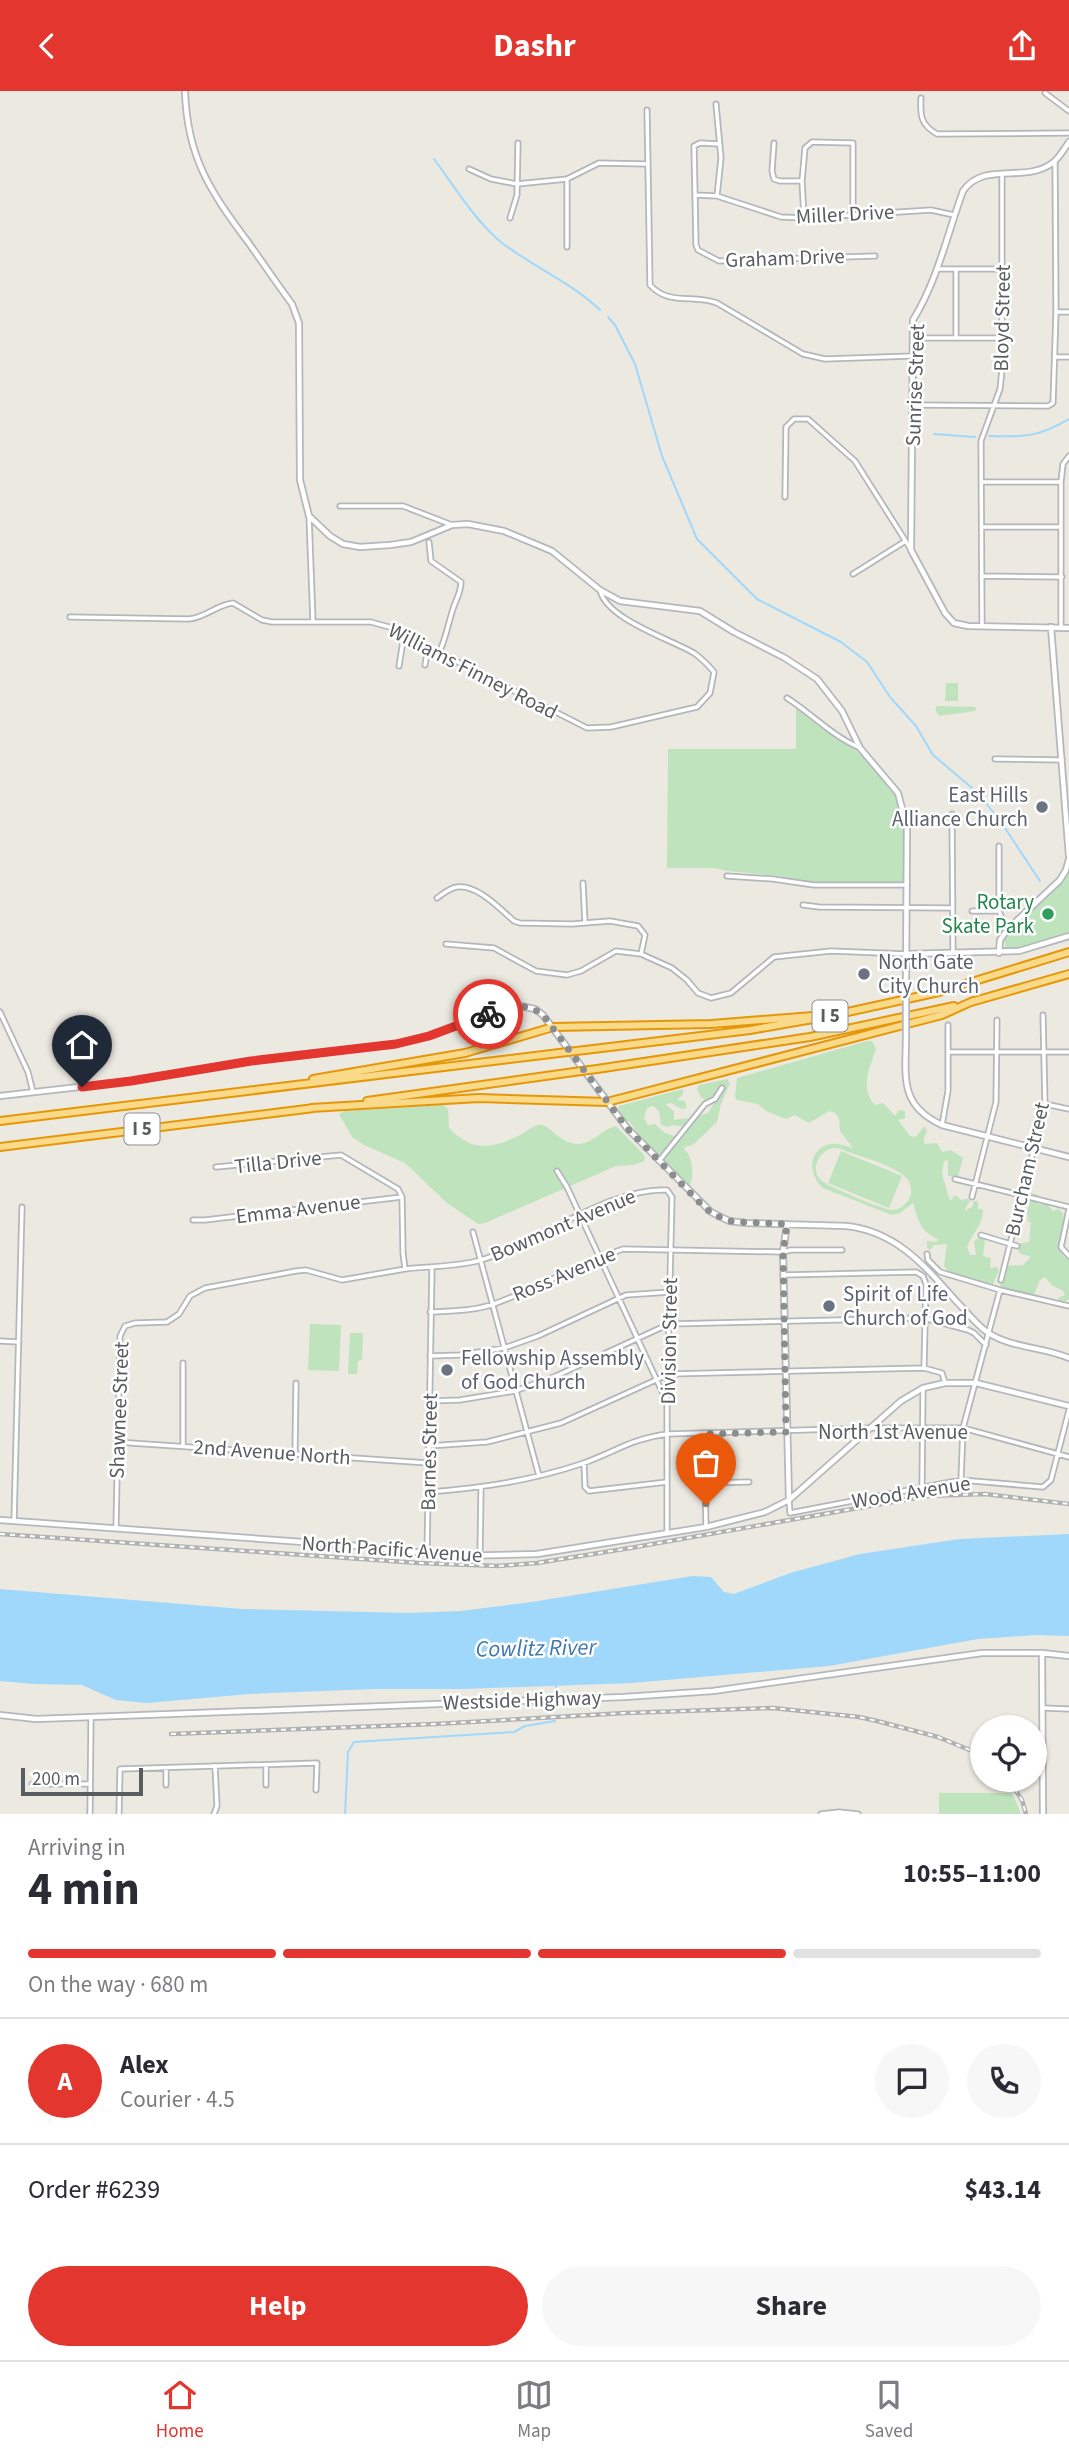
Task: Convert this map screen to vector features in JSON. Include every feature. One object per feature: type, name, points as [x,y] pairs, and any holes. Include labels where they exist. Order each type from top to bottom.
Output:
[{"type":"highway","name":"I 5","points":[[0,1121],[750,1030],[939,992],[1069,953]]},
{"type":"highway","name":"I 5","points":[[0,1147],[311,1108],[810,1037],[911,1017],[1069,974]]},
{"type":"highway","points":[[311,1108],[470,1098],[607,1102],[943,1015],[973,1001]]},
{"type":"highway","points":[[284,1086],[339,1073],[466,1053],[553,1027],[711,1024],[838,1014]]},
{"type":"street","points":[[185,91],[190,139],[213,194],[292,304],[299,323],[300,480],[309,516],[313,622]]},
{"type":"street","points":[[1045,93],[1069,111]]},
{"type":"street","points":[[921,99],[920,114],[925,127],[937,134],[1069,133]]},
{"type":"street","points":[[716,104],[721,158],[717,197]]},
{"type":"street","points":[[647,110],[650,285],[658,293],[674,300],[703,298],[717,303],[803,354],[825,359],[912,356]]},
{"type":"street","points":[[804,218],[802,181],[805,148],[812,142],[853,143],[853,215]]},
{"type":"street","points":[[912,405],[1051,405],[1054,401],[1055,162],[1069,142]]},
{"type":"street","points":[[510,218],[517,184],[518,143]]},
{"type":"street","points":[[696,195],[694,146],[700,143],[720,144]]},
{"type":"street","points":[[774,143],[774,179],[802,181]]},
{"type":"street","name":"Sunrise Street","points":[[982,626],[961,625],[950,619],[911,549],[914,320],[929,295],[954,215],[970,180],[983,174],[1031,173],[1055,162]]},
{"type":"street","points":[[469,169],[491,179],[517,184],[567,179],[599,163],[648,164]]},
{"type":"street","name":"Bloyd Street","points":[[982,626],[982,435],[1001,380],[1002,174]]},
{"type":"street","points":[[567,179],[568,247]]},
{"type":"street","name":"Miller Drive","points":[[696,195],[717,197],[781,217],[931,210],[954,215]]},
{"type":"street","name":"Graham Drive","points":[[696,195],[698,250],[719,261],[875,256]]},
{"type":"street","points":[[938,269],[1002,269]]},
{"type":"street","points":[[956,271],[956,338]]},
{"type":"street","points":[[1056,312],[1069,311]]},
{"type":"street","points":[[912,338],[1002,338]]},
{"type":"street","points":[[1056,357],[1069,357]]},
{"type":"street","points":[[785,497],[786,427],[794,419],[808,419],[855,461],[904,542],[911,549]]},
{"type":"street","points":[[1061,628],[1061,482],[1063,464],[1069,457]]},
{"type":"street","points":[[983,482],[1061,482]]},
{"type":"street","points":[[340,506],[403,506],[452,525]]},
{"type":"street","points":[[309,516],[343,544],[360,547],[411,541],[452,525],[468,524],[504,531],[552,551],[600,590],[620,601],[700,611],[785,658],[817,680],[842,711],[860,748],[892,784],[902,805],[906,827],[907,885],[906,1085],[916,1108],[928,1119],[942,1125],[1069,1157]]},
{"type":"street","points":[[982,527],[1061,527]]},
{"type":"street","points":[[429,542],[431,561],[461,582],[461,592],[439,653]]},
{"type":"street","points":[[853,574],[904,542]]},
{"type":"street","points":[[1062,546],[1069,546]]},
{"type":"street","points":[[983,576],[1062,577]]},
{"type":"street","name":"Williams Finney Road","points":[[70,617],[201,618],[219,607],[233,603],[262,620],[272,622],[371,622],[404,635],[587,728],[611,727],[697,707],[710,693],[714,672],[696,655],[630,622],[605,603],[600,590]]},
{"type":"street","points":[[982,626],[1069,628]]},
{"type":"street","points":[[999,953],[1000,940],[1007,930],[1060,880],[1069,857],[1052,627]]},
{"type":"street","points":[[399,666],[404,635]]},
{"type":"street","points":[[425,665],[428,647]]},
{"type":"street","points":[[787,698],[809,712],[831,732],[860,748]]},
{"type":"street","points":[[1061,747],[1069,747]]},
{"type":"street","points":[[995,759],[1062,760]]},
{"type":"street","points":[[952,814],[953,953]]},
{"type":"street","points":[[999,846],[999,911],[1007,930]]},
{"type":"street","points":[[726,876],[814,885],[907,885]]},
{"type":"street","points":[[583,883],[585,923]]},
{"type":"street","points":[[437,898],[449,889],[463,887],[482,896],[520,923],[610,921],[638,926],[645,935],[641,954]]},
{"type":"street","points":[[803,905],[819,908],[952,908]]},
{"type":"street","points":[[972,911],[999,911]]},
{"type":"street","points":[[446,944],[494,948],[536,971],[567,975],[581,971],[616,951],[641,954],[672,968],[698,993],[711,998],[731,993],[774,957],[831,951],[999,953],[1030,949],[1069,936]]},
{"type":"street","points":[[0,1096],[131,1081],[251,1061],[396,1044],[429,1036],[515,1005],[535,1009],[553,1027],[627,1128],[711,1212],[723,1219],[746,1223],[857,1227],[887,1236],[907,1249],[989,1333],[1069,1358]]},
{"type":"street","points":[[0,1012],[28,1072],[33,1092]]},
{"type":"street","name":"Burcham Street","points":[[1001,1280],[1045,1104],[1043,1015]]},
{"type":"street","points":[[972,1197],[996,1102],[997,1020]]},
{"type":"street","points":[[942,1125],[948,1091],[948,1025]]},
{"type":"street","points":[[949,1052],[1069,1052]]},
{"type":"street","points":[[659,1161],[705,1104],[715,1099],[722,1088]]},
{"type":"street","points":[[1045,1104],[1069,1109]]},
{"type":"street","name":"Tilla Drive","points":[[216,1167],[341,1155],[398,1189],[402,1197]]},
{"type":"street","points":[[557,1171],[563,1177],[667,1402]]},
{"type":"street","points":[[955,1179],[1069,1208],[1061,1247],[1069,1256]]},
{"type":"street","name":"Bowmont Avenue","points":[[405,1269],[480,1261],[632,1194],[664,1189],[669,1191]]},
{"type":"street","name":"Division Street","points":[[667,1533],[672,1197],[669,1191]]},
{"type":"street","points":[[402,1197],[405,1269]]},
{"type":"street","name":"Emma Avenue","points":[[194,1220],[402,1197]]},
{"type":"street","points":[[14,1521],[22,1207]]},
{"type":"street","points":[[787,1224],[783,1275],[789,1500]]},
{"type":"street","points":[[473,1232],[539,1476]]},
{"type":"street","points":[[981,1235],[1017,1246]]},
{"type":"street","name":"Ross Avenue","points":[[430,1312],[458,1311],[492,1305],[623,1249],[783,1252],[842,1250]]},
{"type":"street","points":[[927,1254],[940,1272],[1000,1290],[1069,1306]]},
{"type":"street","name":"Barnes Street","points":[[427,1553],[432,1267]]},
{"type":"street","name":"Shawnee Street","points":[[116,1528],[116,1442],[121,1330],[129,1324],[167,1322],[173,1319],[190,1296],[205,1288],[306,1270],[342,1280],[405,1269]]},
{"type":"street","points":[[783,1275],[916,1272],[923,1276],[926,1284],[924,1368]]},
{"type":"street","points":[[961,1480],[963,1428],[1000,1290]]},
{"type":"street","points":[[430,1356],[460,1355],[504,1348],[538,1336],[618,1298],[634,1293],[670,1292]]},
{"type":"street","points":[[430,1401],[460,1400],[515,1391],[556,1376],[669,1324],[924,1318],[968,1330],[986,1345]]},
{"type":"street","points":[[0,1342],[19,1342]]},
{"type":"street","points":[[183,1363],[183,1446]]},
{"type":"street","points":[[428,1445],[487,1442],[561,1423],[669,1374],[924,1368],[942,1373],[945,1383]]},
{"type":"street","points":[[295,1453],[296,1383]]},
{"type":"street","name":"North Pacific Avenue","points":[[0,1520],[480,1557],[537,1554],[706,1527],[765,1512],[789,1500],[901,1401],[923,1388],[945,1383],[976,1383],[1069,1408]]},
{"type":"street","points":[[922,1487],[923,1388]]},
{"type":"street","points":[[1057,1454],[1069,1408]]},
{"type":"street","name":"North 1st Avenue","points":[[428,1492],[481,1489],[539,1476],[584,1463],[644,1437],[668,1434],[963,1428],[1069,1457]]},
{"type":"street","points":[[704,1434],[706,1527]]},
{"type":"street","name":"2nd Avenue North","points":[[116,1442],[428,1463]]},
{"type":"street","name":"Wood Avenue","points":[[789,1500],[790,1513],[961,1480],[1043,1487],[1051,1480],[1057,1454]]},
{"type":"street","points":[[584,1463],[585,1487],[589,1491],[667,1482]]},
{"type":"street","points":[[705,1483],[749,1482]]},
{"type":"street","points":[[480,1557],[481,1489]]},
{"type":"street","name":"Westside Highway","points":[[0,1715],[36,1719],[624,1697],[713,1691],[982,1653],[1069,1656]]},
{"type":"street","points":[[1042,1653],[1043,1814]]},
{"type":"street","points":[[1042,1708],[1069,1709]]},
{"type":"street","points":[[90,1814],[91,1717]]},
{"type":"street","points":[[119,1814],[120,1769],[317,1763],[316,1790]]},
{"type":"street","points":[[266,1765],[266,1785]]},
{"type":"street","points":[[214,1814],[217,1806],[215,1766]]},
{"type":"street","points":[[166,1768],[166,1785]]},
{"type":"street","points":[[32,1784],[90,1784]]},
{"type":"street","points":[[821,1814],[858,1814]]},
{"type":"green space","points":[[946,683],[958,683],[958,701],[945,701]]},
{"type":"green space","points":[[796,706],[870,762],[893,791],[904,825],[904,883],[799,882],[780,876],[714,868],[667,868],[668,749],[796,749]]},
{"type":"green space","points":[[937,706],[976,707],[975,711],[939,716],[935,709]]},
{"type":"green space","points":[[1069,871],[1069,934],[1023,948],[1006,949],[1004,940],[1007,934],[1052,893]]},
{"type":"green space","points":[[872,1041],[876,1049],[867,1085],[875,1105],[883,1103],[895,1116],[899,1110],[905,1111],[905,1118],[898,1120],[910,1136],[916,1137],[924,1126],[927,1131],[924,1144],[937,1143],[942,1152],[951,1150],[963,1158],[958,1177],[948,1176],[948,1160],[944,1161],[942,1174],[950,1201],[955,1195],[961,1200],[970,1201],[964,1211],[972,1207],[974,1201],[978,1201],[978,1209],[983,1210],[979,1225],[967,1247],[970,1255],[976,1255],[974,1241],[985,1239],[983,1256],[991,1258],[990,1268],[997,1267],[999,1270],[993,1284],[985,1285],[948,1271],[944,1266],[947,1244],[934,1245],[930,1250],[927,1248],[927,1241],[937,1242],[938,1239],[921,1225],[913,1203],[900,1213],[892,1215],[823,1188],[818,1183],[812,1163],[818,1151],[831,1144],[853,1148],[840,1131],[839,1119],[835,1113],[829,1111],[809,1123],[795,1115],[786,1119],[766,1111],[758,1104],[737,1100],[737,1078]],"holes":[[[838,1148],[881,1163],[905,1177],[910,1183],[911,1191],[906,1203],[898,1209],[887,1209],[822,1181],[816,1172],[817,1162],[827,1150]]]},
{"type":"green space","points":[[727,1079],[730,1083],[717,1122],[694,1144],[683,1148],[692,1165],[690,1185],[675,1177],[673,1167],[663,1162],[644,1143],[630,1122],[620,1117],[617,1112],[619,1106],[683,1089],[683,1094],[677,1100],[685,1101],[687,1108],[665,1104],[674,1111],[674,1120],[688,1118],[685,1127],[661,1125],[659,1111],[653,1106],[647,1108],[644,1118],[648,1125],[655,1124],[665,1133],[674,1136],[675,1145],[693,1121],[708,1113],[715,1102],[715,1098],[706,1101],[701,1097],[697,1090],[699,1085]]},
{"type":"green space","points":[[443,1105],[448,1109],[449,1128],[466,1142],[475,1145],[502,1143],[538,1125],[545,1126],[566,1141],[578,1144],[616,1126],[645,1156],[644,1161],[616,1166],[478,1224],[447,1203],[405,1163],[352,1137],[339,1114],[344,1111]]},
{"type":"green space","points":[[841,1151],[902,1176],[889,1208],[828,1183]]},
{"type":"green space","points":[[1027,1192],[1039,1195],[1038,1204],[1047,1204],[1053,1211],[1058,1209],[1063,1213],[1063,1254],[1065,1258],[1069,1258],[1069,1299],[1065,1302],[1058,1299],[1065,1295],[1064,1292],[1045,1277],[1040,1280],[1033,1297],[1000,1286],[1007,1266],[1023,1265],[1031,1257],[1019,1253],[1017,1247],[1029,1242],[1031,1222],[1028,1222],[1030,1202],[1026,1198]]},
{"type":"green space","points":[[310,1324],[341,1325],[339,1371],[308,1370]]},
{"type":"green space","points":[[350,1333],[363,1333],[362,1360],[358,1361],[357,1374],[348,1374]]},
{"type":"green space","points":[[939,1793],[1012,1793],[1021,1814],[939,1814]]},
{"type":"water","name":"Cowlitz River","points":[[1069,1534],[1069,1636],[978,1639],[829,1666],[632,1683],[250,1694],[147,1703],[116,1700],[82,1685],[0,1681],[0,1589],[242,1609],[409,1613],[461,1611],[692,1576],[711,1577],[724,1592],[734,1594],[790,1573],[860,1554],[959,1539]]},
{"type":"waterway","points":[[434,159],[492,234],[600,310]]},
{"type":"waterway","points":[[608,317],[635,364],[662,456],[697,539],[757,599],[841,642],[867,662],[890,697],[916,726],[933,755],[978,793],[1001,822],[1040,881]]},
{"type":"waterway","points":[[989,436],[1031,435],[1069,419]]},
{"type":"waterway","points":[[934,434],[975,437]]},
{"type":"waterway","points":[[556,1686],[556,1693]]},
{"type":"waterway","points":[[345,1814],[348,1752],[354,1742],[514,1732],[525,1726],[555,1721]]},
{"type":"railway","points":[[0,1534],[498,1566],[537,1563],[630,1548],[927,1496],[985,1494],[1069,1504]]},
{"type":"railway","points":[[171,1734],[773,1708],[859,1717],[938,1737],[970,1750]]},
{"type":"railway","points":[[1017,1792],[1026,1814]]},
{"type":"way so far","points":[[488,1014],[505,1007],[523,1005],[543,1015],[627,1128],[711,1212],[736,1222],[787,1224],[783,1252],[786,1432],[704,1434],[706,1505]]},
{"type":"place","name":"East Hills Alliance Church","points":[[1042,807]]},
{"type":"place","name":"Rotary Skate Park","points":[[1048,914]]},
{"type":"place","name":"North Gate City Church","points":[[864,974]]},
{"type":"place","name":"Spirit of Life Church of God","points":[[829,1306]]},
{"type":"place","name":"Fellowship Assembly of God Church","points":[[447,1370]]},
{"type":"route","points":[[82,1087],[251,1061],[413,1041],[488,1014]]}]
